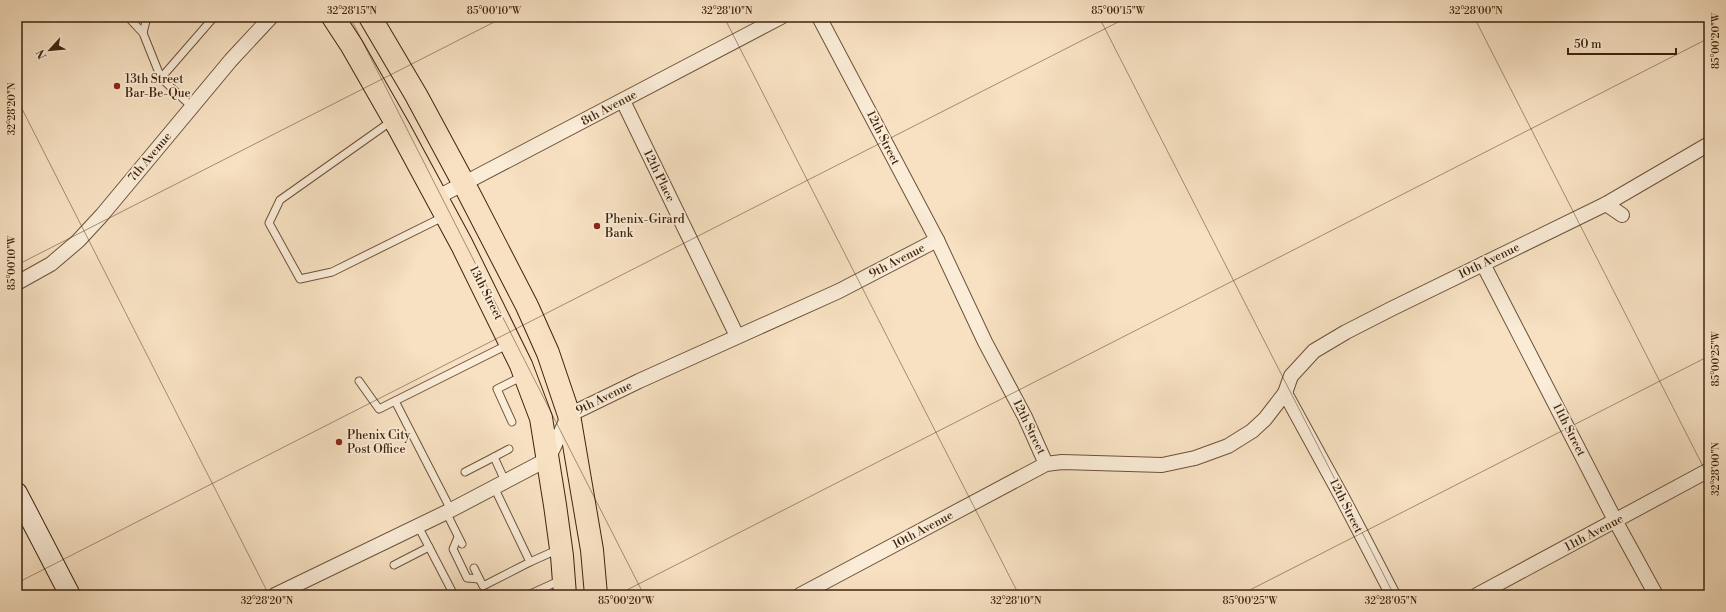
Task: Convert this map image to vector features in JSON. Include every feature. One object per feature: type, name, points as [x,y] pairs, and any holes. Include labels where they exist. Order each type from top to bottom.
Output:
[{"type":"main road","name":"13th Street","points":[[333,17],[352,46],[394,119],[441,207],[510,343],[525,376],[541,418],[561,548],[564,587]]},
{"type":"main road","points":[[370,17],[416,95],[464,184],[527,306],[548,352],[568,415],[592,550],[596,595]]},
{"type":"street","name":"7th Avenue","points":[[17,283],[51,264],[78,241],[102,216],[231,60],[272,17]]},
{"type":"street","name":"8th Avenue","points":[[441,207],[464,184],[782,17]]},
{"type":"street","name":"12th Street","points":[[819,17],[937,240],[985,342],[1025,418],[1046,464],[1076,462],[1162,465],[1195,458],[1228,446],[1252,431],[1265,419],[1285,394],[1330,475],[1393,595]]},
{"type":"street","name":"12th Place","points":[[623,101],[737,336]]},
{"type":"street","name":"10th Avenue","points":[[1285,394],[1291,376],[1314,351],[1371,318],[1606,204],[1709,144]]},
{"type":"street","points":[[1606,204],[1622,215]]},
{"type":"street","name":"9th Avenue","points":[[548,459],[568,415],[737,336],[839,291],[937,240]]},
{"type":"street","name":"11th Street","points":[[1483,264],[1616,522],[1656,595]]},
{"type":"street","points":[[274,595],[418,526],[548,459]]},
{"type":"street","name":"10th Avenue","points":[[800,595],[825,589],[1046,464]]},
{"type":"street","name":"11th Avenue","points":[[1477,595],[1616,522],[1709,470]]},
{"type":"street","points":[[17,493],[70,595]]},
{"type":"lane","points":[[128,17],[143,33],[161,78],[192,107]]},
{"type":"lane","points":[[143,33],[147,17]]},
{"type":"lane","points":[[161,78],[214,17]]},
{"type":"lane","points":[[394,119],[280,200],[269,223],[300,279],[332,272],[441,207]]},
{"type":"lane","points":[[359,381],[379,409],[510,343]]},
{"type":"lane","points":[[512,422],[497,389],[525,376]]},
{"type":"lane","points":[[395,401],[448,511],[462,544]]},
{"type":"lane","points":[[465,472],[509,449]]},
{"type":"lane","points":[[494,457],[500,484],[530,562]]},
{"type":"lane","points":[[418,526],[454,595]]},
{"type":"lane","points":[[458,536],[453,549],[466,578],[480,579]]},
{"type":"lane","points":[[394,565],[429,547]]},
{"type":"lane","points":[[474,568],[483,586],[561,548]]},
{"type":"lane","points":[[528,595],[564,587]]},
{"type":"place","name":"13th Street Bar-Be-Que","points":[[117,86]]},
{"type":"place","name":"Phenix-Girard Bank","points":[[597,226]]},
{"type":"place","name":"Phenix City Post Office","points":[[339,442]]}]
